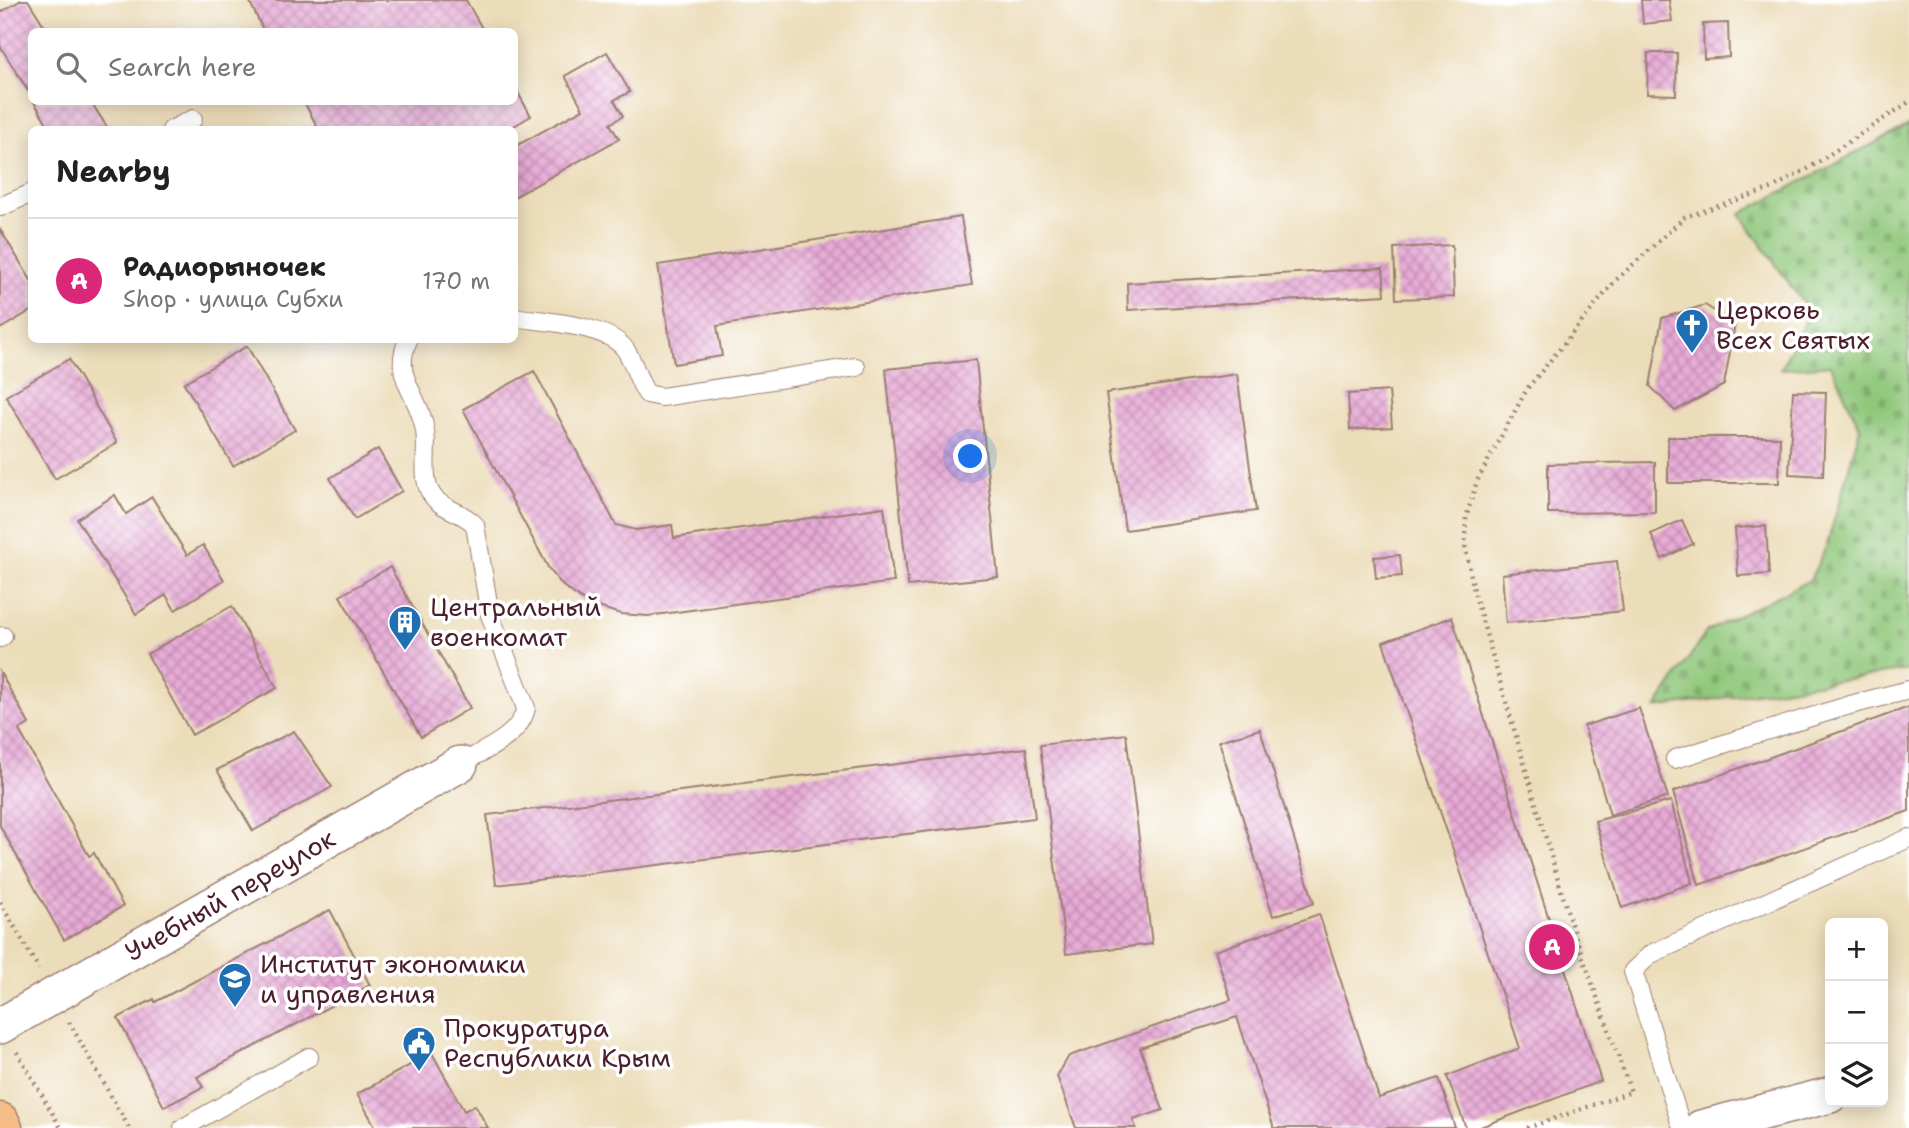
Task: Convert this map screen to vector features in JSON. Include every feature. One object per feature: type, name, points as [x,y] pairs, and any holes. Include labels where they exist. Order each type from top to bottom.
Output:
[{"type":"main road","points":[[0,1122],[3,1128]]},
{"type":"street","name":"Учебный переулок","points":[[1,1026],[460,764]]},
{"type":"street","points":[[1700,1128],[1825,1096]]},
{"type":"lane","points":[[179,126],[193,119]]},
{"type":"lane","points":[[0,207],[28,195]]},
{"type":"lane","points":[[518,318],[593,330],[608,336],[622,346],[648,394],[662,397],[856,367]]},
{"type":"lane","points":[[406,343],[401,354],[402,372],[423,418],[429,489],[441,506],[469,518],[475,525],[490,615],[526,708],[523,721],[513,732],[460,764]]},
{"type":"lane","points":[[1675,759],[1850,705],[1909,690]]},
{"type":"lane","points":[[1682,1128],[1633,971],[1651,954],[1909,838]]},
{"type":"lane","points":[[183,1128],[309,1057]]},
{"type":"path","points":[[1527,1128],[1630,1092],[1572,927],[1475,596],[1465,545],[1466,518],[1477,481],[1527,389],[1615,281],[1685,217],[1770,189],[1806,170],[1909,102]]},
{"type":"path","points":[[1,1026],[61,1128]]},
{"type":"green space","points":[[1909,125],[1909,670],[1656,708],[1707,631],[1810,580],[1827,545],[1860,428],[1831,365],[1780,369],[1810,313],[1740,214]]},
{"type":"building","points":[[21,0],[28,0],[46,28],[28,28],[28,91],[0,46],[0,13]]},
{"type":"building","points":[[249,0],[466,0],[482,28],[262,28]]},
{"type":"building","points":[[1641,0],[1669,0],[1672,21],[1643,24]]},
{"type":"building","points":[[1728,23],[1729,57],[1704,59],[1703,24]]},
{"type":"building","points":[[607,52],[630,92],[614,100],[623,116],[610,124],[619,139],[518,195],[518,145],[583,109],[565,76]]},
{"type":"building","points":[[1648,53],[1677,53],[1676,95],[1647,94]]},
{"type":"building","points":[[518,93],[531,116],[514,126],[317,126],[306,105],[518,105]]},
{"type":"building","points":[[36,105],[93,105],[106,126],[49,126]]},
{"type":"building","points":[[961,217],[972,285],[717,326],[722,356],[674,364],[658,265]]},
{"type":"building","points":[[0,229],[28,275],[28,312],[0,329]]},
{"type":"building","points":[[1452,245],[1454,297],[1396,299],[1394,248]]},
{"type":"building","points":[[1383,268],[1385,295],[1128,310],[1127,283]]},
{"type":"building","name":"Церковь Всех Святых","points":[[1705,305],[1735,324],[1724,385],[1675,411],[1650,386],[1662,318]]},
{"type":"building","points":[[247,346],[295,430],[233,466],[184,383]]},
{"type":"building","points":[[69,359],[117,443],[55,479],[6,396]]},
{"type":"building","points":[[976,360],[998,577],[908,586],[886,369]]},
{"type":"building","points":[[534,371],[616,525],[636,530],[672,525],[674,538],[884,507],[894,582],[648,616],[621,614],[588,604],[563,586],[549,569],[463,409]]},
{"type":"building","points":[[1237,374],[1256,511],[1125,530],[1106,393]]},
{"type":"building","points":[[1389,391],[1392,427],[1350,430],[1348,394]]},
{"type":"building","points":[[1793,391],[1826,392],[1823,476],[1789,474]]},
{"type":"building","points":[[1668,437],[1780,437],[1779,483],[1668,483]]},
{"type":"building","points":[[378,449],[402,491],[355,519],[330,478]]},
{"type":"building","points":[[1655,462],[1655,512],[1548,513],[1548,464]]},
{"type":"building","points":[[115,495],[126,514],[152,497],[187,555],[203,545],[224,580],[175,610],[166,595],[136,614],[77,519]]},
{"type":"building","points":[[1682,520],[1693,544],[1662,559],[1651,534]]},
{"type":"building","points":[[1766,526],[1769,574],[1738,576],[1735,528]]},
{"type":"building","points":[[1400,555],[1402,576],[1376,578],[1374,557]]},
{"type":"building","points":[[1617,561],[1623,611],[1506,623],[1502,574]]},
{"type":"building","name":"Центральный военкомат","points":[[390,567],[470,708],[421,737],[340,596]]},
{"type":"building","points":[[232,606],[277,688],[192,735],[147,654]]},
{"type":"building","points":[[1452,617],[1601,1081],[1478,1128],[1466,1128],[1447,1076],[1520,1048],[1383,642]]},
{"type":"building","points":[[0,672],[29,724],[19,730],[89,856],[94,853],[123,906],[64,940],[0,826]]},
{"type":"building","points":[[1909,707],[1909,811],[1699,885],[1673,792]]},
{"type":"building","points":[[1639,708],[1668,797],[1610,815],[1584,726]]},
{"type":"building","points":[[1260,729],[1314,903],[1273,916],[1219,741]]},
{"type":"building","points":[[294,731],[332,787],[253,831],[217,770]]},
{"type":"building","points":[[1126,734],[1152,944],[1066,954],[1040,745]]},
{"type":"building","points":[[1026,748],[1035,818],[496,885],[487,815]]},
{"type":"building","points":[[1671,801],[1692,883],[1622,908],[1595,821]]},
{"type":"building","points":[[330,910],[370,985],[197,1077],[203,1087],[164,1107],[118,1018],[154,999],[155,1002]]},
{"type":"building","points":[[1319,914],[1379,1098],[1439,1078],[1455,1128],[1274,1128],[1237,1017],[1140,1048],[1163,1110],[1133,1120],[1136,1128],[1076,1128],[1057,1076],[1069,1056],[1231,1000],[1215,951]]},
{"type":"building","name":"Прокуратура Республики Крым","points":[[432,1053],[464,1111],[475,1105],[488,1128],[376,1128],[357,1094]]},
{"type":"place","name":"Церковь Всех Святых","points":[[1692,355]]},
{"type":"place","name":"Центральный военкомат","points":[[405,652]]},
{"type":"place","name":"Радиорыночек","points":[[1552,947]]},
{"type":"place","name":"Институт экономики и управления","points":[[235,1009]]},
{"type":"place","name":"Прокуратура Республики Крым","points":[[419,1073]]}]
